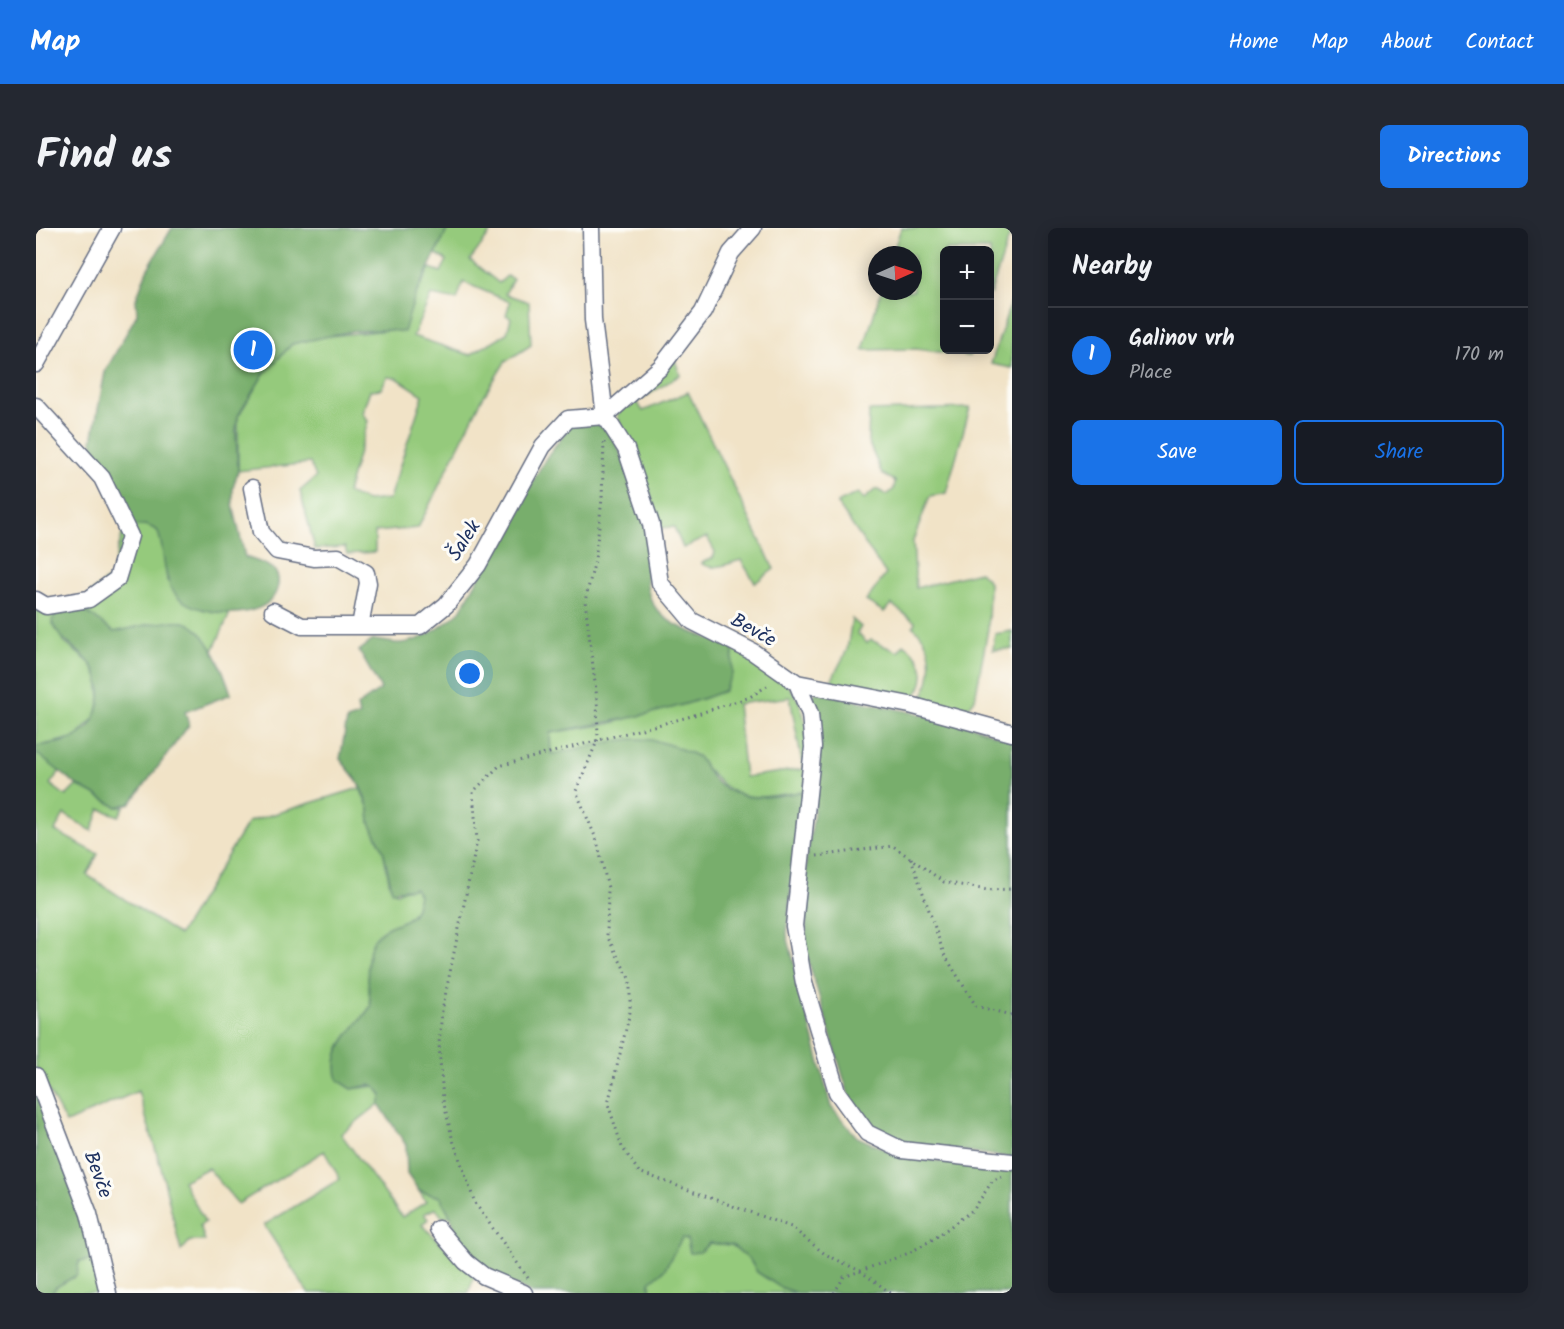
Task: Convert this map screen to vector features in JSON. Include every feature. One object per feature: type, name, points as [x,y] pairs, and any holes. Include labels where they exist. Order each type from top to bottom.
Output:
[{"type":"street","points":[[36,364],[112,228]]},
{"type":"street","points":[[591,228],[593,320],[605,416]]},
{"type":"street","points":[[605,416],[662,367],[703,312],[731,253],[753,228]]},
{"type":"street","points":[[36,406],[102,478],[130,536],[117,579],[89,599],[46,606],[36,600]]},
{"type":"street","name":"Šalek","points":[[273,611],[302,626],[420,626],[446,604],[478,565],[543,446],[568,419],[605,416]]},
{"type":"street","name":"Bevče","points":[[605,416],[626,449],[637,481],[651,524],[660,583],[692,621],[753,652],[790,679],[910,705],[1012,733]]},
{"type":"street","points":[[252,488],[261,532],[277,551],[314,558],[338,557],[366,573],[368,583],[360,626]]},
{"type":"street","points":[[790,679],[810,714],[813,747],[794,926],[804,983],[837,1092],[867,1133],[902,1150],[1012,1162]]},
{"type":"street","name":"Bevče","points":[[36,1076],[89,1214],[108,1293]]},
{"type":"street","points":[[438,1229],[466,1262],[484,1276],[528,1289]]},
{"type":"path","points":[[605,416],[602,499],[595,560],[585,601],[597,699],[598,740],[576,791],[597,841],[608,888],[607,936],[630,980],[630,1012],[608,1104],[622,1147],[639,1172],[791,1227],[825,1254],[860,1271],[891,1293]]},
{"type":"path","points":[[528,1289],[475,1203],[452,1137],[443,1100],[439,1044],[442,1011],[477,841],[473,792],[499,766],[688,717],[750,697],[790,679]]},
{"type":"path","points":[[802,858],[850,854],[893,846],[944,882],[987,890],[1012,889]]},
{"type":"path","points":[[911,858],[944,954],[976,1006],[1012,1015]]},
{"type":"path","points":[[834,1293],[844,1276],[909,1253],[935,1238],[974,1209],[993,1180],[1012,1173]]},
{"type":"green space","points":[[172,228],[448,228],[415,296],[404,332],[353,331],[292,344],[263,375],[238,416],[236,431],[238,471],[233,488],[233,505],[245,557],[271,568],[276,573],[278,581],[276,592],[269,602],[246,612],[217,612],[190,605],[180,599],[169,584],[157,530],[146,525],[124,527],[104,470],[94,453],[92,441],[105,372],[137,314],[136,299],[147,270]]},
{"type":"green space","points":[[448,228],[494,228],[470,260],[499,283],[507,276],[513,279],[505,294],[529,302],[531,345],[505,362],[482,399],[418,528],[375,532],[375,552],[347,554],[345,547],[315,549],[300,491],[316,477],[310,463],[238,471],[238,416],[263,375],[292,344],[319,337],[388,330],[409,314],[415,296],[430,268],[441,272],[447,260],[436,254]],"holes":[[[463,282],[510,302],[506,315],[511,318],[507,333],[470,355],[413,336],[431,295],[457,300]],[[387,377],[397,378],[423,395],[389,499],[367,501],[347,493],[368,421],[362,413],[370,390],[381,389]]]},
{"type":"green space","points":[[901,228],[1012,228],[994,283],[994,246],[940,246],[940,352],[916,349],[863,350],[878,300],[922,300],[922,246],[895,246]]},
{"type":"green space","points":[[1012,298],[1012,368],[991,364]]},
{"type":"green space","points":[[675,360],[680,375],[637,402],[643,411],[688,392],[774,569],[755,583],[741,560],[715,567],[701,563],[713,558],[715,552],[707,537],[683,548],[674,527],[658,528],[650,492],[618,418],[618,413]]},
{"type":"green space","points":[[970,408],[946,493],[930,496],[913,541],[916,588],[979,572],[986,577],[989,583],[988,629],[975,699],[969,707],[946,708],[921,701],[928,682],[930,662],[926,643],[913,627],[915,622],[891,604],[884,612],[866,601],[886,574],[837,503],[858,493],[864,499],[876,489],[887,495],[894,489],[895,481],[882,474],[868,441],[869,411]]},
{"type":"green space","points":[[593,422],[611,431],[641,502],[647,529],[647,582],[650,597],[666,619],[692,632],[733,647],[732,674],[724,691],[703,699],[638,716],[550,733],[551,754],[607,742],[650,740],[677,747],[698,757],[714,780],[735,793],[769,797],[805,791],[794,859],[787,935],[831,1107],[857,1137],[896,1154],[969,1166],[1012,1170],[1012,1293],[796,1293],[780,1287],[757,1272],[750,1260],[732,1245],[709,1243],[700,1252],[690,1253],[687,1239],[682,1238],[664,1270],[650,1282],[650,1293],[531,1293],[497,1277],[465,1254],[449,1213],[440,1197],[419,1191],[407,1174],[406,1145],[379,1104],[382,1095],[375,1086],[352,1089],[338,1080],[336,1068],[340,1048],[371,1006],[368,965],[371,945],[383,930],[411,916],[415,911],[419,894],[415,888],[392,891],[383,849],[370,823],[369,809],[364,795],[356,779],[340,759],[347,720],[359,716],[357,706],[381,689],[359,651],[373,640],[398,643],[425,636],[441,627],[460,611],[546,458],[571,424]]},
{"type":"green space","points":[[146,525],[157,530],[164,544],[167,581],[198,607],[230,613],[213,651],[204,638],[184,622],[114,632],[77,605],[111,576],[124,527]]},
{"type":"green space","points":[[77,605],[114,632],[149,624],[177,621],[192,626],[214,652],[231,694],[185,712],[189,725],[131,803],[117,807],[77,785],[36,753],[36,746],[62,742],[85,730],[92,722],[100,702],[99,681],[95,671],[89,662],[59,634],[52,621],[57,610]]},
{"type":"green space","points":[[36,610],[57,610],[64,642],[90,663],[98,678],[100,698],[96,716],[76,737],[36,747]]},
{"type":"green space","points":[[852,619],[861,627],[857,633],[867,643],[871,640],[898,652],[904,644],[917,657],[923,671],[923,679],[917,694],[910,701],[830,683],[847,650]]},
{"type":"green space","points":[[1012,631],[1012,649],[993,650],[995,634]]},
{"type":"green space","points":[[733,647],[777,676],[793,692],[800,705],[806,733],[805,791],[756,797],[744,795],[732,791],[721,783],[697,756],[620,741],[551,755],[549,733],[608,724],[707,697],[732,674]],"holes":[[[790,697],[803,769],[745,777],[737,704]]]},
{"type":"green space","points":[[818,692],[966,724],[1012,741],[1012,1158],[908,1143],[891,1138],[866,1125],[849,1096],[806,953],[806,859],[813,821],[819,754],[812,695]]},
{"type":"green space","points":[[36,753],[61,770],[50,784],[66,796],[77,785],[117,807],[124,807],[119,816],[100,809],[92,831],[64,814],[55,831],[98,854],[87,875],[179,935],[248,822],[360,788],[369,809],[370,823],[383,849],[390,886],[397,893],[406,888],[415,888],[419,894],[414,912],[399,924],[370,998],[371,1006],[340,1048],[336,1068],[339,1080],[352,1089],[375,1086],[382,1095],[379,1104],[341,1134],[402,1217],[426,1202],[419,1191],[440,1197],[451,1217],[442,1217],[436,1208],[424,1214],[428,1219],[422,1225],[475,1276],[468,1293],[308,1293],[264,1225],[340,1179],[324,1151],[238,1204],[208,1168],[183,1181],[205,1222],[200,1226],[205,1241],[190,1241],[181,1251],[161,1168],[138,1091],[66,1123],[36,1068]]},
{"type":"green space","points":[[36,1086],[80,1208],[94,1260],[79,1261],[77,1275],[56,1287],[52,1293],[36,1293]]},
{"type":"green space","points":[[682,1238],[687,1238],[700,1252],[709,1243],[732,1245],[750,1260],[757,1272],[780,1287],[796,1293],[650,1293],[650,1282],[664,1270]]},
{"type":"green space","points":[[94,1260],[101,1293],[52,1293],[56,1287],[77,1275],[79,1261]]},
{"type":"place","name":"Galinov vrh","points":[[253,350]]}]
